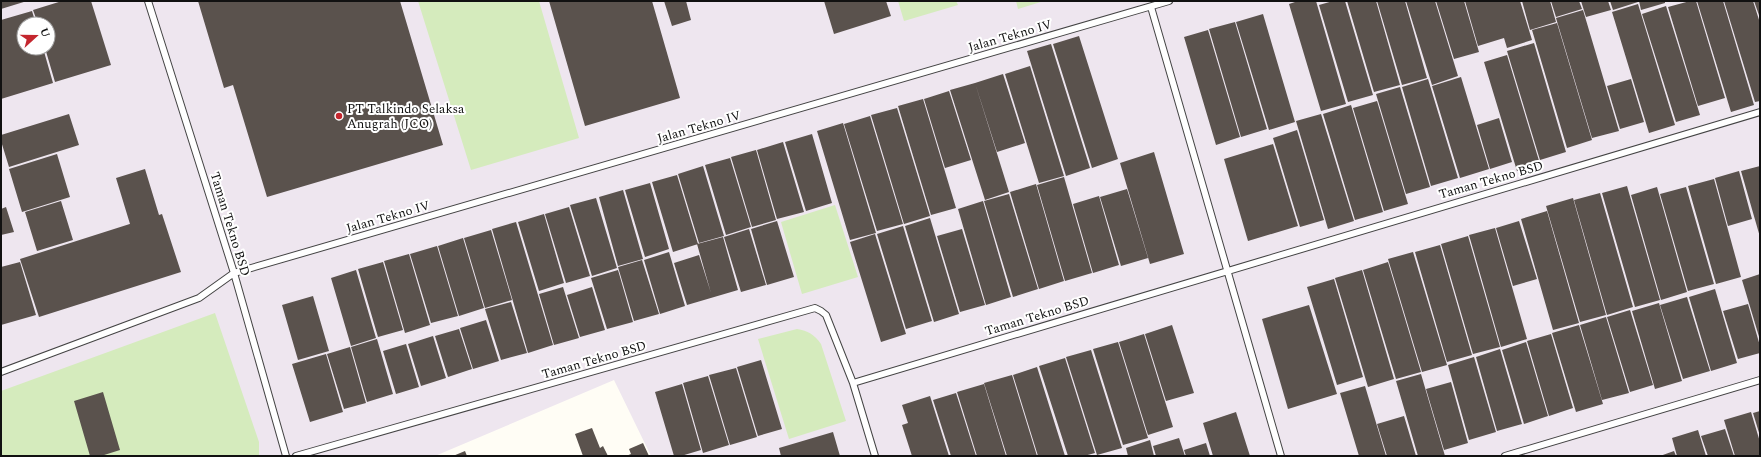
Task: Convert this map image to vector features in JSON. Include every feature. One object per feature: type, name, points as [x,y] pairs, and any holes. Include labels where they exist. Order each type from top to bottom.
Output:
[{"type":"lane","name":"Taman Tekno BSD","points":[[148,1],[234,274],[286,456]]},
{"type":"lane","name":"Jalan Tekno IV","points":[[1,372],[199,298],[234,274],[1169,1]]},
{"type":"lane","points":[[1151,7],[1281,456]]},
{"type":"lane","name":"Taman Tekno BSD","points":[[853,383],[1760,112]]},
{"type":"lane","name":"Taman Tekno BSD","points":[[296,456],[815,308],[826,315],[853,383],[875,456]]},
{"type":"lane","points":[[1505,456],[1760,380]]},
{"type":"shaded area","points":[[1,1],[1760,1],[1760,456],[651,456],[614,380],[435,456],[1,456]]},
{"type":"green space","points":[[418,1],[539,1],[579,138],[471,170]]},
{"type":"green space","points":[[898,1],[956,1],[958,5],[904,21]]},
{"type":"green space","points":[[1016,1],[1044,1],[1018,9]]},
{"type":"green space","points":[[835,205],[858,277],[802,294],[781,222]]},
{"type":"green space","points":[[215,313],[259,442],[259,456],[1,456],[1,391]]},
{"type":"green space","points":[[797,329],[810,334],[821,344],[846,421],[789,439],[758,339]]},
{"type":"building","points":[[1,1],[27,1],[1,9]]},
{"type":"building","points":[[62,1],[91,1],[111,65],[55,82],[47,56],[56,56],[56,16],[35,16],[33,10]]},
{"type":"building","name":"PT Talkindo Selaksa Anugrah (JCO)","points":[[198,1],[400,1],[443,145],[267,197],[233,85],[224,88]]},
{"type":"building","points":[[549,1],[652,1],[680,98],[585,126]]},
{"type":"building","points":[[664,1],[686,1],[691,20],[672,26]]},
{"type":"building","points":[[824,1],[886,1],[891,16],[834,34]]},
{"type":"building","points":[[1298,1],[1316,1],[1346,104],[1321,111],[1289,4]]},
{"type":"building","points":[[1333,1],[1345,1],[1373,95],[1348,102],[1319,5]]},
{"type":"building","points":[[1347,1],[1376,1],[1400,85],[1374,92]]},
{"type":"building","points":[[1377,1],[1405,1],[1427,78],[1402,85]]},
{"type":"building","points":[[1406,1],[1435,1],[1458,76],[1432,85]]},
{"type":"building","points":[[1436,1],[1464,1],[1479,52],[1454,59]]},
{"type":"building","points":[[1465,1],[1520,1],[1532,40],[1507,48],[1504,38],[1478,46]]},
{"type":"building","points":[[1522,1],[1550,1],[1556,22],[1530,30]]},
{"type":"building","points":[[1551,1],[1579,1],[1582,9],[1556,17]]},
{"type":"building","points":[[1581,1],[1608,1],[1611,10],[1586,17]]},
{"type":"building","points":[[1610,1],[1637,1],[1638,2],[1613,10]]},
{"type":"building","points":[[1639,1],[1665,1],[1665,3],[1641,10]]},
{"type":"building","points":[[1690,1],[1696,1],[1725,98],[1698,106],[1668,7]]},
{"type":"building","points":[[1697,1],[1723,1],[1754,105],[1731,112]]},
{"type":"building","points":[[1724,1],[1753,1],[1760,23],[1760,101],[1755,102]]},
{"type":"building","points":[[1754,1],[1760,1],[1760,18]]},
{"type":"building","points":[[1638,4],[1675,125],[1649,133],[1612,12]]},
{"type":"building","points":[[1666,6],[1700,115],[1676,122],[1642,14]]},
{"type":"building","points":[[1583,10],[1619,131],[1592,138],[1556,18]]},
{"type":"building","points":[[32,11],[34,16],[16,16],[16,56],[45,56],[53,83],[1,99],[1,20]]},
{"type":"building","points":[[1263,14],[1295,122],[1269,130],[1236,22]]},
{"type":"building","points":[[1235,22],[1267,129],[1241,137],[1209,29]]},
{"type":"building","points":[[1557,23],[1592,140],[1567,148],[1532,30]]},
{"type":"building","points":[[1208,30],[1240,137],[1216,145],[1184,37]]},
{"type":"building","points":[[1079,36],[1118,159],[1092,168],[1053,44]]},
{"type":"building","points":[[1534,43],[1566,152],[1540,160],[1507,51]]},
{"type":"building","points":[[1051,44],[1090,168],[1066,176],[1027,51]]},
{"type":"building","points":[[1507,55],[1540,164],[1517,171],[1484,62]]},
{"type":"building","points":[[1030,66],[1064,176],[1039,183],[1005,74]]},
{"type":"building","points":[[1003,74],[1025,143],[997,152],[975,83]]},
{"type":"building","points":[[1461,77],[1489,169],[1460,178],[1432,86]]},
{"type":"building","points":[[1428,79],[1458,178],[1431,186],[1402,87]]},
{"type":"building","points":[[1631,79],[1644,122],[1620,129],[1607,86]]},
{"type":"building","points":[[975,83],[1009,192],[985,200],[950,90]]},
{"type":"building","points":[[1400,87],[1430,187],[1406,194],[1376,94]]},
{"type":"building","points":[[949,91],[971,160],[945,168],[924,99]]},
{"type":"building","points":[[923,99],[956,208],[931,215],[898,106]]},
{"type":"building","points":[[1377,101],[1408,204],[1384,211],[1353,108]]},
{"type":"building","points":[[1351,105],[1383,212],[1355,220],[1323,114]]},
{"type":"building","points":[[897,108],[930,216],[904,224],[871,115]]},
{"type":"building","points":[[69,114],[79,145],[9,167],[1,141],[1,135]]},
{"type":"building","points":[[1321,114],[1354,221],[1328,229],[1296,121]]},
{"type":"building","points":[[870,116],[903,224],[877,231],[844,124]]},
{"type":"building","points":[[1499,118],[1512,162],[1490,169],[1477,125]]},
{"type":"building","points":[[843,123],[876,233],[850,240],[817,131]]},
{"type":"building","points":[[1297,130],[1324,220],[1300,227],[1273,138]]},
{"type":"building","points":[[812,134],[832,203],[806,211],[785,142]]},
{"type":"building","points":[[783,142],[804,212],[777,219],[757,150]]},
{"type":"building","points":[[1273,144],[1298,226],[1248,241],[1224,159]]},
{"type":"building","points":[[756,150],[776,220],[752,227],[731,157]]},
{"type":"building","points":[[1154,152],[1184,254],[1150,264],[1120,163]]},
{"type":"building","points":[[57,154],[70,197],[22,212],[9,169]]},
{"type":"building","points":[[730,158],[751,227],[726,235],[705,165]]},
{"type":"building","points":[[703,166],[724,236],[699,243],[678,174]]},
{"type":"building","points":[[1760,166],[1760,237],[1741,171]]},
{"type":"building","points":[[145,169],[159,215],[162,214],[181,272],[39,317],[20,259],[130,224],[116,178]]},
{"type":"building","points":[[1739,171],[1752,219],[1728,226],[1715,178]]},
{"type":"building","points":[[677,175],[698,244],[673,252],[652,182]]},
{"type":"building","points":[[1064,177],[1092,273],[1065,281],[1037,185]]},
{"type":"building","points":[[1714,179],[1741,277],[1716,284],[1688,186]]},
{"type":"building","points":[[650,183],[669,249],[645,257],[625,190]]},
{"type":"building","points":[[1036,184],[1064,281],[1039,289],[1010,192]]},
{"type":"building","points":[[1627,186],[1660,300],[1635,307],[1602,193]]},
{"type":"building","points":[[1657,187],[1687,292],[1661,300],[1631,195]]},
{"type":"building","points":[[1686,187],[1714,284],[1688,291],[1660,194]]},
{"type":"building","points":[[1127,189],[1148,258],[1121,266],[1100,197]]},
{"type":"building","points":[[623,190],[643,259],[618,266],[599,197]]},
{"type":"building","points":[[1600,193],[1633,307],[1607,315],[1574,200]]},
{"type":"building","points":[[1009,194],[1038,289],[1013,297],[984,201]]},
{"type":"building","points":[[1099,196],[1119,265],[1093,273],[1073,204]]},
{"type":"building","points":[[596,198],[617,268],[592,276],[570,205]]},
{"type":"building","points":[[1573,198],[1606,315],[1580,322],[1546,206]]},
{"type":"building","points":[[61,201],[73,240],[37,251],[25,212]]},
{"type":"building","points":[[983,201],[1011,297],[986,305],[958,209]]},
{"type":"building","points":[[6,207],[14,232],[1,235],[1,209]]},
{"type":"building","points":[[569,207],[590,276],[566,283],[545,214]]},
{"type":"building","points":[[1547,211],[1579,323],[1553,330],[1521,219]]},
{"type":"building","points":[[544,214],[564,283],[539,291],[518,222]]},
{"type":"building","points":[[930,218],[959,314],[934,322],[905,226]]},
{"type":"building","points":[[777,221],[794,277],[767,285],[751,229]]},
{"type":"building","points":[[1519,221],[1537,279],[1513,286],[1496,228]]},
{"type":"building","points":[[516,222],[553,345],[528,353],[492,229]]},
{"type":"building","points":[[903,226],[932,321],[906,329],[877,234]]},
{"type":"building","points":[[1495,228],[1527,339],[1501,347],[1469,235]]},
{"type":"building","points":[[749,229],[766,285],[741,292],[724,237]]},
{"type":"building","points":[[962,229],[985,305],[960,312],[937,236]]},
{"type":"building","points":[[491,230],[512,300],[485,308],[464,238]]},
{"type":"building","points":[[875,234],[906,334],[881,342],[850,242]]},
{"type":"building","points":[[1468,236],[1500,347],[1473,354],[1441,244]]},
{"type":"building","points":[[723,237],[738,290],[687,305],[674,263],[699,255],[711,293],[697,244]]},
{"type":"building","points":[[463,238],[484,308],[459,316],[438,246]]},
{"type":"building","points":[[1440,245],[1472,355],[1447,362],[1415,252]]},
{"type":"building","points":[[437,246],[458,316],[431,323],[410,254]]},
{"type":"building","points":[[669,252],[685,306],[660,314],[644,260]]},
{"type":"building","points":[[1413,252],[1447,365],[1422,372],[1388,259]]},
{"type":"building","points":[[409,254],[430,325],[405,333],[384,261]]},
{"type":"building","points":[[642,260],[659,314],[634,321],[618,267]]},
{"type":"building","points":[[20,262],[36,315],[1,325],[1,267]]},
{"type":"building","points":[[383,262],[403,330],[378,337],[358,269]]},
{"type":"building","points":[[1388,262],[1421,372],[1396,379],[1363,270]]},
{"type":"building","points":[[356,270],[376,338],[351,346],[331,278]]},
{"type":"building","points":[[618,270],[633,322],[607,329],[591,278]]},
{"type":"building","points":[[1362,270],[1394,379],[1368,387],[1335,278]]},
{"type":"building","points":[[1760,274],[1760,340],[1742,280]]},
{"type":"building","points":[[1334,279],[1363,377],[1337,385],[1307,287]]},
{"type":"building","points":[[563,287],[579,338],[554,345],[539,294]]},
{"type":"building","points":[[592,287],[605,330],[580,337],[567,295]]},
{"type":"building","points":[[1715,289],[1737,363],[1711,371],[1689,297]]},
{"type":"building","points":[[313,296],[329,351],[298,360],[282,305]]},
{"type":"building","points":[[1687,297],[1710,371],[1683,379],[1660,305]]},
{"type":"building","points":[[511,302],[527,353],[501,360],[485,309]]},
{"type":"building","points":[[1659,303],[1682,381],[1655,389],[1632,311]]},
{"type":"building","points":[[1748,304],[1760,346],[1760,353],[1738,359],[1723,311]]},
{"type":"building","points":[[1309,305],[1337,394],[1288,409],[1262,319]]},
{"type":"building","points":[[1630,310],[1653,385],[1630,392],[1607,317]]},
{"type":"building","points":[[1606,317],[1629,393],[1602,400],[1580,325]]},
{"type":"building","points":[[486,320],[499,361],[473,369],[460,328]]},
{"type":"building","points":[[1172,325],[1194,393],[1166,401],[1145,334]]},
{"type":"building","points":[[1579,325],[1603,404],[1576,412],[1552,333]]},
{"type":"building","points":[[459,329],[472,369],[448,377],[435,336]]},
{"type":"building","points":[[1144,334],[1173,427],[1148,435],[1119,342]]},
{"type":"building","points":[[1551,334],[1573,408],[1549,416],[1527,341]]},
{"type":"building","points":[[433,336],[446,378],[421,386],[408,344]]},
{"type":"building","points":[[377,339],[393,394],[367,402],[351,347]]},
{"type":"building","points":[[1118,342],[1148,438],[1123,445],[1093,349]]},
{"type":"building","points":[[1526,342],[1548,416],[1524,424],[1502,350]]},
{"type":"building","points":[[406,344],[419,387],[396,394],[383,351]]},
{"type":"building","points":[[350,347],[366,403],[344,409],[327,354]]},
{"type":"building","points":[[1500,349],[1522,424],[1497,431],[1476,357]]},
{"type":"building","points":[[1091,350],[1122,448],[1097,455],[1066,357]]},
{"type":"building","points":[[326,354],[343,412],[310,422],[292,364]]},
{"type":"building","points":[[1474,357],[1496,432],[1469,440],[1448,365]]},
{"type":"building","points":[[1065,358],[1095,453],[1084,456],[1068,456],[1039,366]]},
{"type":"building","points":[[761,360],[782,429],[758,436],[737,367]]},
{"type":"building","points":[[1037,367],[1065,456],[1038,456],[1013,375]]},
{"type":"building","points":[[736,368],[757,437],[730,445],[709,375]]},
{"type":"building","points":[[1421,374],[1445,456],[1418,456],[1396,381]]},
{"type":"building","points":[[1012,375],[1037,456],[1007,456],[984,383]]},
{"type":"building","points":[[708,376],[729,445],[703,453],[683,383]]},
{"type":"building","points":[[1451,382],[1468,443],[1444,450],[1426,389]]},
{"type":"building","points":[[682,384],[701,450],[681,456],[674,456],[655,392]]},
{"type":"building","points":[[984,384],[1006,456],[977,456],[957,392]]},
{"type":"building","points":[[1365,386],[1386,456],[1359,456],[1340,393]]},
{"type":"building","points":[[103,392],[120,450],[101,456],[90,456],[74,401]]},
{"type":"building","points":[[956,393],[976,456],[951,456],[933,400]]},
{"type":"building","points":[[930,396],[949,456],[912,456],[902,425],[908,423],[902,405]]},
{"type":"building","points":[[1760,411],[1760,436],[1753,413]]},
{"type":"building","points":[[1236,412],[1250,456],[1213,456],[1203,423]]},
{"type":"building","points":[[1751,412],[1760,442],[1760,456],[1735,456],[1724,420]]},
{"type":"building","points":[[1404,416],[1416,456],[1387,456],[1377,424]]},
{"type":"building","points":[[592,428],[600,448],[603,446],[608,456],[583,456],[575,434]]},
{"type":"building","points":[[1725,429],[1734,456],[1708,456],[1701,436]]},
{"type":"building","points":[[1698,430],[1706,456],[1677,456],[1672,438]]},
{"type":"building","points":[[833,432],[840,456],[781,456],[779,448]]},
{"type":"building","points":[[1179,438],[1185,456],[1156,456],[1153,446]]},
{"type":"building","points":[[1150,440],[1154,456],[1128,456],[1126,448]]},
{"type":"building","points":[[643,443],[649,456],[626,456],[631,454],[629,449]]},
{"type":"building","points":[[1206,443],[1210,456],[1186,456],[1184,450]]},
{"type":"building","points":[[465,451],[467,456],[453,456]]},
{"type":"building","points":[[1674,451],[1676,456],[1660,456]]},
{"type":"place","name":"PT Talkindo Selaksa Anugrah (JCO)","points":[[339,116]]}]
